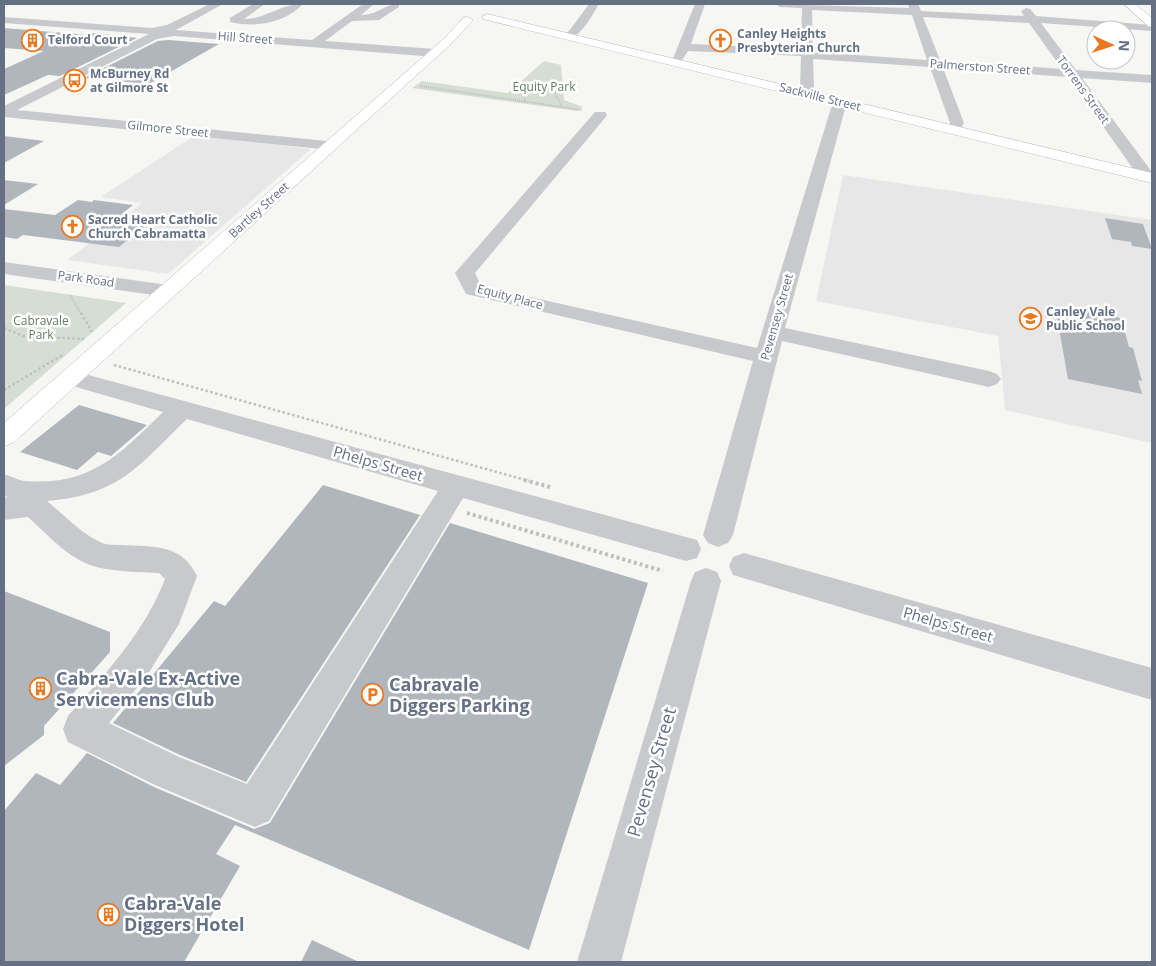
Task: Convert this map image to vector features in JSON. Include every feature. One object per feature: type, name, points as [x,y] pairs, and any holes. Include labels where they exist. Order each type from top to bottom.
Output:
[{"type":"main road","points":[[1129,4],[1152,26]]},
{"type":"main road","name":"Sackville Street","points":[[469,13],[1150,177]]},
{"type":"main road","name":"Bartley Street","points":[[4,437],[70,365],[168,291],[435,53],[469,13]]},
{"type":"street","points":[[4,20],[153,33],[172,30],[218,4]]},
{"type":"street","points":[[255,4],[234,20],[259,22],[275,17],[298,4]]},
{"type":"street","points":[[316,43],[369,4]]},
{"type":"street","points":[[568,36],[574,33],[594,4]]},
{"type":"street","points":[[675,62],[680,58],[700,4]]},
{"type":"street","points":[[780,4],[915,10],[1032,20],[1152,26]]},
{"type":"street","name":"Torrens Street","points":[[1020,4],[1150,177]]},
{"type":"street","points":[[349,19],[375,18],[395,5]]},
{"type":"street","points":[[803,93],[807,87],[807,5]]},
{"type":"street","points":[[915,10],[958,123],[954,130]]},
{"type":"street","points":[[238,37],[256,27],[259,22]]},
{"type":"street","name":"Hill Street","points":[[172,30],[435,53]]},
{"type":"street","points":[[4,112],[153,33]]},
{"type":"street","name":"Palmerston Street","points":[[684,47],[1152,79]]},
{"type":"street","name":"Pevensey Street","points":[[718,535],[773,332],[838,108],[843,103]]},
{"type":"street","name":"Gilmore Street","points":[[4,112],[332,145]]},
{"type":"street","name":"Equity Place","points":[[600,115],[465,274],[473,290],[766,357]]},
{"type":"street","name":"Park Road","points":[[4,268],[168,291]]},
{"type":"street","points":[[773,332],[989,379]]},
{"type":"street","name":"Phelps Street","points":[[70,365],[184,408],[456,486],[686,549]]},
{"type":"street","points":[[15,498],[73,487],[91,482],[113,472],[184,408]]},
{"type":"street","points":[[15,498],[82,546],[100,556],[167,561],[182,576],[168,614],[136,662],[82,729],[168,772],[255,806],[456,486]]},
{"type":"street","points":[[710,534],[718,535],[735,544],[741,551],[744,566],[741,572],[730,581],[723,583],[706,581],[697,577],[686,564],[686,549],[694,538],[710,534]]},
{"type":"street","name":"Phelps Street","points":[[744,566],[1152,684]]},
{"type":"street","name":"Pevensey Street","points":[[599,962],[706,581]]},
{"type":"path","points":[[556,84],[555,94],[563,106]]},
{"type":"path","points":[[415,86],[563,106],[600,115]]},
{"type":"path","points":[[525,101],[524,91],[527,86]]},
{"type":"path","points":[[4,328],[24,336],[93,338],[79,307],[67,290]]},
{"type":"path","points":[[4,390],[53,359],[70,365]]},
{"type":"path","name":"Phelps Street","points":[[115,366],[558,489]]},
{"type":"shaded area","points":[[197,134],[311,149],[168,274],[67,260],[142,203],[101,197]]},
{"type":"shaded area","name":"Canley Vale Public School","points":[[843,175],[1152,220],[1152,443],[1005,410],[998,336],[816,301]]},
{"type":"green space","name":"Equity Park","points":[[544,61],[561,65],[564,100],[583,107],[577,111],[412,88],[422,81],[508,93]]},
{"type":"green space","name":"Cabravale Park","points":[[4,285],[126,303],[4,409]]},
{"type":"building","points":[[4,28],[89,35],[93,33],[137,38],[60,76],[48,75],[4,95],[4,69],[44,51],[4,48]]},
{"type":"building","points":[[158,41],[219,44],[149,84],[84,78]]},
{"type":"building","points":[[4,136],[44,141],[4,163]]},
{"type":"building","points":[[4,180],[38,184],[4,205]]},
{"type":"building","points":[[78,200],[133,205],[118,217],[151,221],[119,247],[23,235],[17,239],[4,237],[4,209],[55,215]]},
{"type":"building","points":[[1105,218],[1143,224],[1152,249],[1132,246],[1131,242],[1112,239]]},
{"type":"building","points":[[1055,306],[1121,318],[1129,347],[1133,348],[1142,381],[1138,380],[1142,394],[1068,379]]},
{"type":"building","points":[[79,405],[147,425],[111,456],[98,452],[77,470],[20,452]]},
{"type":"building","points":[[323,485],[420,515],[246,782],[180,755],[113,723],[214,601],[225,606]]},
{"type":"building","name":"Cabravale Diggers Parking","points":[[450,523],[648,583],[529,950],[235,825],[216,854],[240,866],[184,962],[4,962],[4,811],[36,773],[60,785],[87,753],[154,787],[254,829],[270,823]]},
{"type":"building","name":"Cabra-Vale Ex-Active Servicemens Club","points":[[4,591],[110,632],[110,652],[44,726],[44,735],[4,766]]},
{"type":"building","points":[[312,940],[359,962],[301,962]]},
{"type":"place","name":"Telford Court","points":[[32,40]]},
{"type":"place","name":"Canley Heights Presbyterian Church","points":[[721,41]]},
{"type":"place","name":"McBurney Rd at Gilmore St","points":[[74,81]]},
{"type":"place","name":"Sacred Heart Catholic Church Cabramatta","points":[[72,227]]},
{"type":"place","name":"Canley Vale Public School","points":[[1030,319]]},
{"type":"place","name":"Cabra-Vale Ex-Active Servicemens Club","points":[[40,689]]},
{"type":"place","name":"Cabravale Diggers Parking","points":[[373,695]]},
{"type":"place","name":"Cabra-Vale Diggers Hotel","points":[[108,914]]}]
